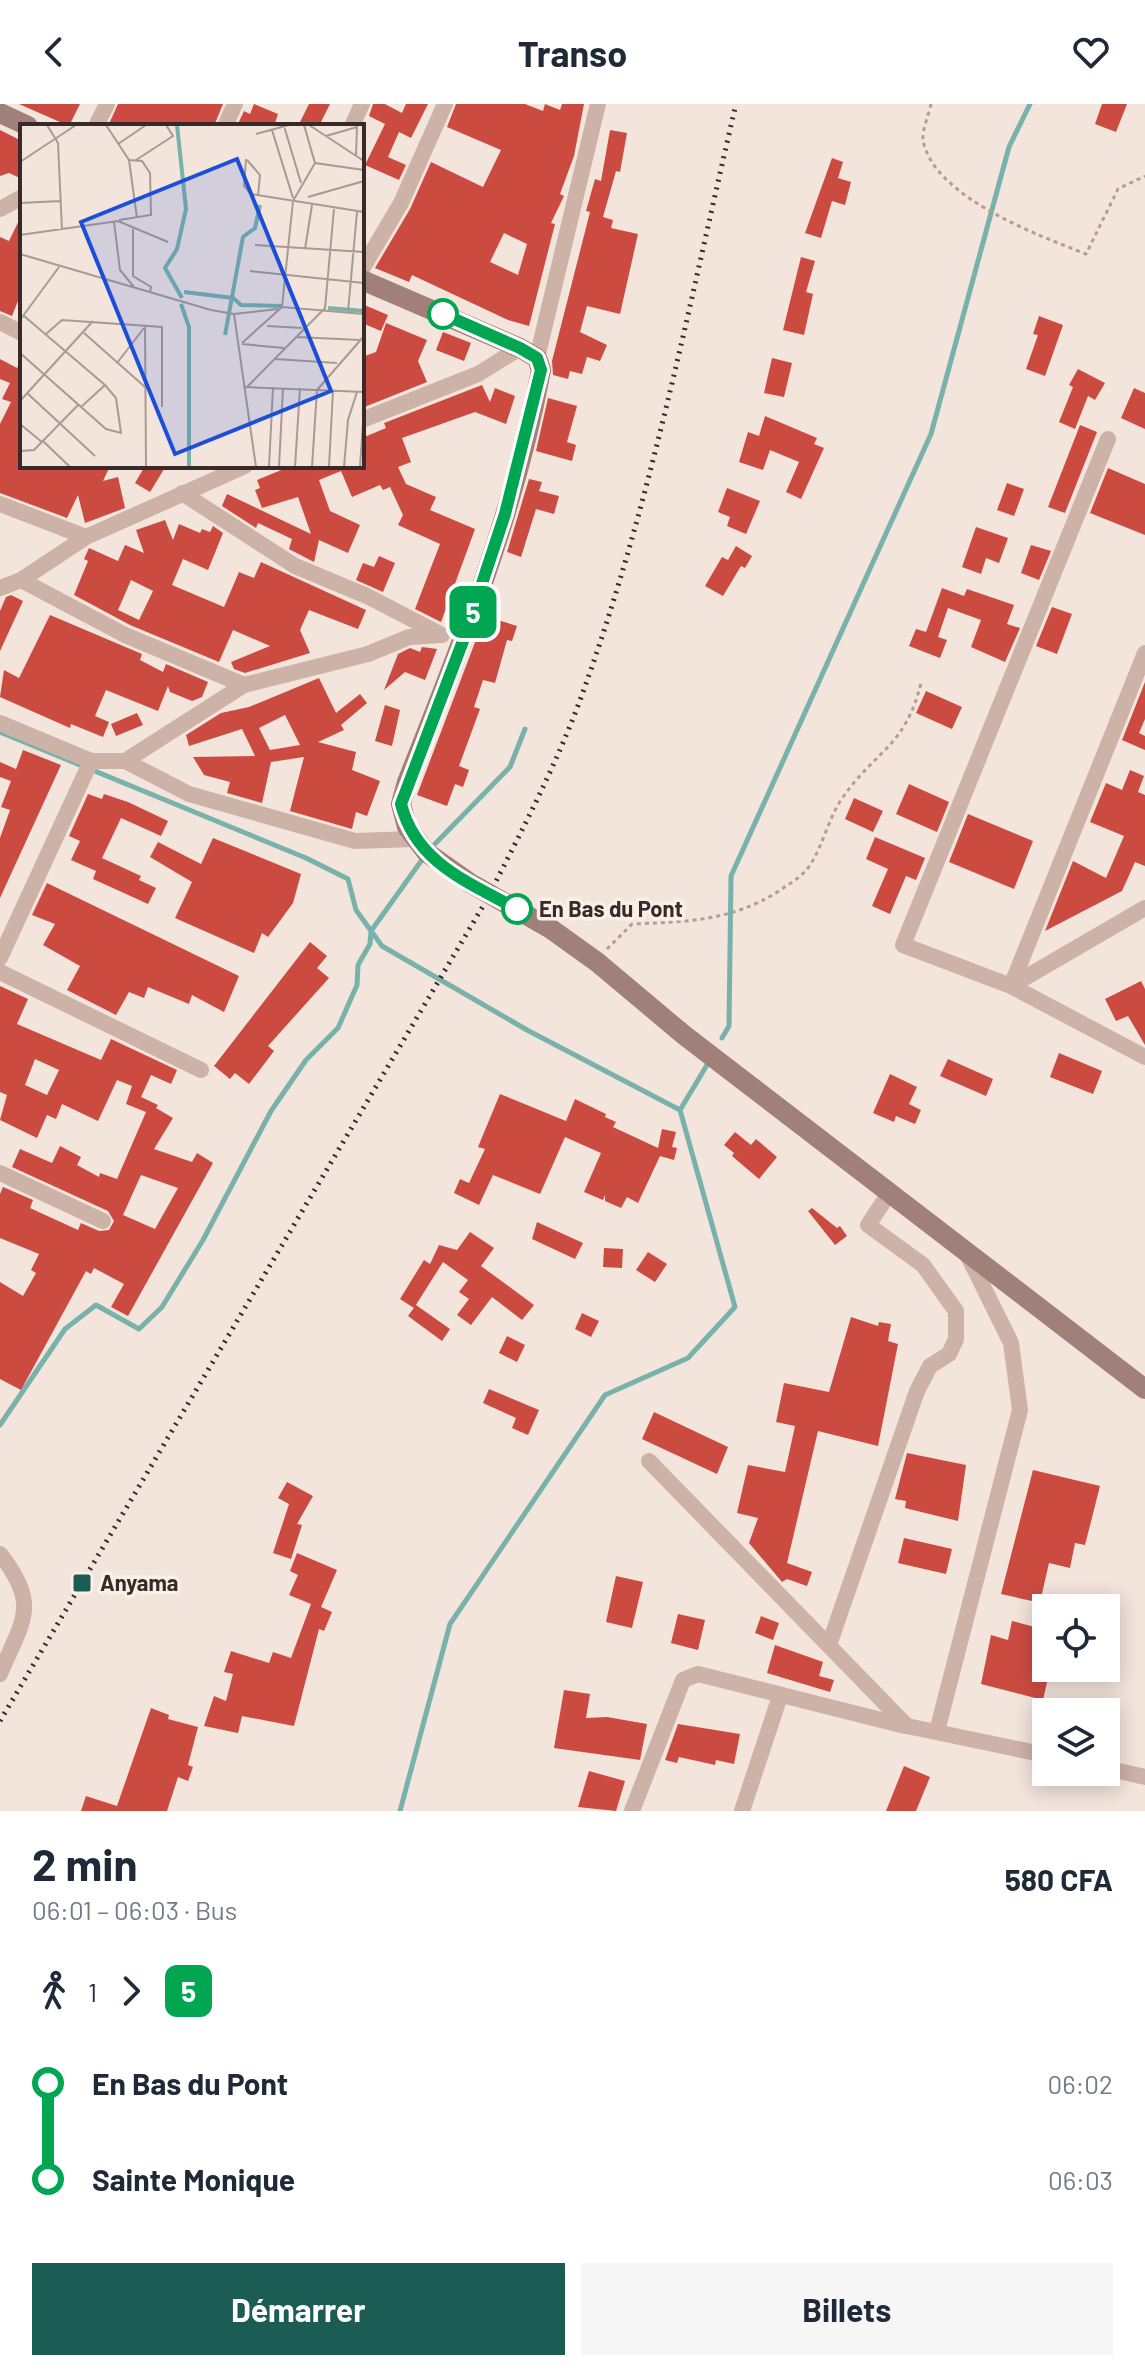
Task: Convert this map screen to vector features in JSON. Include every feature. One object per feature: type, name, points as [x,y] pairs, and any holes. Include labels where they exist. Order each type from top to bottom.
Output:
[{"type":"street","points":[[97,124],[107,104]]},
{"type":"street","points":[[226,124],[235,104]]},
{"type":"street","points":[[353,124],[362,104]]},
{"type":"street","points":[[364,266],[401,203],[445,104]]},
{"type":"street","points":[[598,104],[528,353],[539,379],[516,472],[463,641],[401,804],[414,839],[452,872],[551,929],[597,962],[684,1035],[1145,1389]]},
{"type":"street","points":[[0,113],[24,124]]},
{"type":"street","points":[[0,209],[20,198]]},
{"type":"street","points":[[364,281],[528,353]]},
{"type":"street","points":[[0,322],[20,332]]},
{"type":"street","points":[[364,419],[528,353]]},
{"type":"street","points":[[1108,439],[903,945],[1011,986],[1145,1057]]},
{"type":"street","points":[[0,588],[21,580],[86,537],[240,468]]},
{"type":"street","points":[[182,493],[295,566],[367,596],[442,635],[463,641]]},
{"type":"street","points":[[0,504],[86,537]]},
{"type":"street","points":[[21,580],[125,635],[244,685]]},
{"type":"street","points":[[125,761],[244,685],[368,654],[409,637],[442,635]]},
{"type":"street","points":[[1011,986],[1145,653]]},
{"type":"street","points":[[0,723],[91,761],[125,761],[189,794],[355,841],[414,839]]},
{"type":"street","points":[[0,958],[91,761]]},
{"type":"street","points":[[1011,986],[1145,908]]},
{"type":"street","points":[[0,972],[201,1070]]},
{"type":"street","points":[[0,1173],[103,1221]]},
{"type":"street","points":[[829,1645],[917,1391],[930,1366],[949,1354],[956,1339],[956,1311],[937,1280],[923,1265],[868,1225],[890,1192]]},
{"type":"street","points":[[937,1731],[1020,1410],[1011,1343],[966,1253]]},
{"type":"street","points":[[649,1461],[907,1726]]},
{"type":"street","points":[[0,1554],[25,1594],[24,1625],[0,1674]]},
{"type":"street","points":[[632,1811],[683,1680],[698,1674],[907,1726],[1032,1752]]},
{"type":"street","points":[[742,1811],[780,1696]]},
{"type":"street","points":[[1120,1771],[1145,1777]]},
{"type":"path","points":[[931,104],[923,139],[932,161],[952,182],[999,219],[1086,254],[1118,189],[1145,176]]},
{"type":"path","points":[[597,962],[623,929],[632,924],[726,916],[767,899],[798,878],[808,867],[844,796],[901,735],[913,715],[921,683]]},
{"type":"building","points":[[19,104],[80,104],[70,124]]},
{"type":"building","points":[[118,104],[223,104],[215,124],[109,124]]},
{"type":"building","points":[[254,104],[278,114],[275,124],[238,124],[244,111],[250,114]]},
{"type":"building","points":[[309,104],[330,104],[320,124],[299,124]]},
{"type":"building","points":[[373,104],[385,104],[402,113],[406,104],[428,104],[411,138],[399,132],[388,157],[406,165],[399,180],[365,165],[385,124],[369,116]]},
{"type":"building","points":[[456,104],[525,104],[543,111],[545,104],[560,110],[562,104],[584,104],[574,156],[560,194],[564,196],[551,223],[555,224],[529,326],[508,320],[412,275],[409,282],[375,268],[410,209],[431,162],[483,187],[501,150],[447,127]],"holes":[[[504,233],[527,244],[518,275],[490,262]]]},
{"type":"building","points":[[1102,104],[1127,104],[1116,132],[1095,124]]},
{"type":"building","points":[[0,130],[20,140],[20,178],[9,173],[0,176]]},
{"type":"building","points":[[610,130],[627,133],[620,172],[616,171],[603,217],[613,220],[611,228],[638,234],[620,314],[587,306],[580,332],[607,345],[600,361],[587,357],[582,374],[570,371],[568,379],[553,375],[552,361],[590,212],[586,211],[595,179],[601,181]]},
{"type":"building","points":[[832,158],[843,162],[838,178],[851,182],[845,205],[832,201],[821,238],[805,233]]},
{"type":"building","points":[[20,218],[20,302],[12,316],[0,311],[0,237],[9,241]]},
{"type":"building","points":[[801,257],[815,261],[806,292],[813,294],[804,335],[783,330]]},
{"type":"building","points":[[364,305],[388,315],[381,331],[364,324]]},
{"type":"building","points":[[1039,316],[1063,325],[1045,376],[1026,369],[1038,335],[1033,334]]},
{"type":"building","points":[[386,323],[427,340],[418,361],[427,382],[364,407],[364,356],[376,352]]},
{"type":"building","points":[[443,332],[471,343],[464,361],[436,350]]},
{"type":"building","points":[[772,358],[792,363],[784,397],[764,393]]},
{"type":"building","points":[[0,359],[17,368],[20,361],[20,468],[109,468],[103,481],[118,477],[125,508],[85,523],[78,495],[67,518],[0,493],[0,424],[11,402],[2,399],[10,383],[0,379]]},
{"type":"building","points":[[1078,369],[1105,383],[1095,400],[1088,396],[1075,429],[1059,422],[1073,387],[1069,385]]},
{"type":"building","points":[[482,385],[490,402],[495,388],[515,396],[506,424],[475,412],[402,438],[411,462],[398,467],[406,484],[436,497],[430,510],[475,529],[441,622],[415,609],[440,544],[398,525],[403,515],[390,487],[383,490],[380,485],[352,497],[341,471],[319,480],[330,511],[360,525],[348,553],[319,540],[314,562],[289,549],[292,539],[258,523],[256,528],[222,506],[227,494],[311,534],[298,497],[262,508],[255,490],[260,488],[257,480],[286,468],[364,468],[364,437],[386,428],[384,423]]},
{"type":"building","points":[[1134,388],[1145,393],[1145,429],[1121,418]]},
{"type":"building","points":[[548,398],[577,406],[567,442],[576,445],[572,461],[536,451]]},
{"type":"building","points":[[765,416],[817,438],[814,444],[824,448],[801,499],[786,492],[799,462],[770,450],[763,470],[739,462],[748,432],[759,436]]},
{"type":"building","points":[[1080,425],[1097,432],[1065,513],[1048,507]]},
{"type":"building","points":[[144,468],[165,468],[150,492],[135,483]]},
{"type":"building","points":[[1108,468],[1145,484],[1145,535],[1090,513]]},
{"type":"building","points":[[529,479],[542,482],[539,491],[559,496],[554,514],[536,509],[521,557],[507,552]]},
{"type":"building","points":[[1007,483],[1024,489],[1014,516],[997,510]]},
{"type":"building","points":[[727,488],[760,501],[746,534],[727,526],[730,517],[718,512]]},
{"type":"building","points":[[165,520],[173,540],[179,524],[200,533],[202,529],[210,532],[213,526],[223,533],[208,570],[183,559],[172,585],[224,607],[239,572],[254,578],[261,562],[366,610],[358,629],[309,610],[300,630],[310,653],[245,673],[234,669],[231,662],[270,646],[233,630],[219,662],[130,625],[74,595],[88,561],[84,559],[89,548],[118,561],[125,545],[144,553],[136,530]],"holes":[[[131,580],[153,591],[139,620],[118,610]]]},
{"type":"building","points":[[976,527],[1008,538],[999,563],[986,558],[981,574],[962,567]]},
{"type":"building","points":[[1031,545],[1051,551],[1039,580],[1021,573]]},
{"type":"building","points":[[736,546],[752,556],[745,568],[741,566],[723,596],[705,586],[722,557],[728,560]]},
{"type":"building","points":[[379,556],[395,563],[383,592],[356,580],[363,563],[374,567]]},
{"type":"building","points":[[942,588],[964,596],[967,589],[1014,605],[1007,624],[1020,628],[1005,662],[971,647],[981,620],[948,608],[938,637],[947,640],[940,658],[909,646],[916,629],[926,632]]},
{"type":"building","points":[[11,595],[23,601],[0,651],[0,611],[6,597]]},
{"type":"building","points":[[1052,607],[1072,614],[1057,654],[1036,646]]},
{"type":"building","points":[[50,615],[142,654],[140,660],[163,672],[166,664],[208,682],[202,697],[192,701],[170,692],[168,686],[158,711],[106,690],[95,716],[109,722],[103,737],[71,724],[70,728],[0,697],[4,670],[19,678]]},
{"type":"building","points":[[485,616],[517,626],[512,641],[507,640],[495,683],[483,680],[474,707],[480,709],[459,766],[469,770],[463,787],[455,784],[447,806],[417,795]]},
{"type":"building","points":[[422,647],[437,649],[425,680],[405,672],[384,690],[398,654],[410,648],[420,652]]},
{"type":"building","points":[[319,678],[336,713],[360,694],[367,703],[341,725],[344,730],[318,742],[356,752],[352,770],[380,781],[367,816],[356,812],[352,829],[290,811],[304,757],[271,762],[262,803],[227,793],[230,782],[204,775],[193,757],[255,756],[242,729],[189,746],[186,735],[221,713],[249,707]],"holes":[[[285,715],[300,745],[270,750],[259,728]]]},
{"type":"building","points":[[1145,682],[1145,719],[1139,733],[1145,736],[1145,750],[1122,740]]},
{"type":"building","points":[[926,691],[962,707],[952,729],[916,713]]},
{"type":"building","points":[[385,705],[400,710],[392,746],[375,741]]},
{"type":"building","points":[[137,713],[143,725],[116,736],[111,724]]},
{"type":"building","points":[[23,750],[61,765],[0,898],[0,838],[10,810],[1,807],[11,781],[0,777],[0,762],[16,769]]},
{"type":"building","points":[[1130,770],[1144,776],[1138,792],[1145,795],[1145,866],[1135,862],[1122,891],[1045,931],[1073,861],[1106,878],[1124,836],[1090,822],[1106,783],[1122,790]]},
{"type":"building","points":[[909,784],[949,802],[937,832],[896,814]]},
{"type":"building","points":[[88,794],[102,799],[104,794],[128,802],[168,821],[161,836],[121,818],[102,858],[141,876],[139,880],[156,888],[148,904],[93,879],[96,871],[71,860],[80,841],[69,836]]},
{"type":"building","points":[[854,798],[883,811],[873,832],[845,819]]},
{"type":"building","points":[[968,814],[1033,841],[1014,889],[949,862]]},
{"type":"building","points":[[875,837],[925,858],[916,880],[906,876],[890,914],[872,906],[888,869],[866,859]]},
{"type":"building","points":[[213,838],[301,874],[293,903],[268,937],[262,933],[254,953],[175,918],[192,882],[150,857],[158,842],[201,864]]},
{"type":"building","points":[[47,883],[239,976],[224,1012],[192,995],[189,1004],[148,987],[144,998],[129,992],[116,1015],[67,990],[80,966],[43,945],[55,924],[32,915]]},
{"type":"building","points":[[310,942],[327,956],[317,968],[329,978],[268,1046],[274,1051],[249,1084],[235,1073],[230,1079],[214,1066]]},
{"type":"building","points":[[1141,981],[1145,989],[1145,1045],[1128,1016],[1116,1021],[1105,999]]},
{"type":"building","points":[[0,986],[28,999],[17,1024],[101,1060],[111,1039],[177,1070],[171,1084],[151,1075],[141,1097],[158,1105],[156,1108],[173,1118],[154,1149],[192,1162],[197,1153],[213,1163],[128,1316],[111,1307],[124,1284],[94,1268],[91,1274],[86,1271],[21,1390],[0,1379],[0,1282],[23,1296],[36,1273],[31,1270],[39,1254],[0,1238],[0,1194],[3,1187],[33,1200],[30,1208],[78,1230],[81,1223],[99,1231],[109,1230],[114,1221],[108,1211],[12,1167],[20,1149],[52,1163],[60,1146],[81,1157],[77,1165],[99,1177],[100,1173],[117,1179],[146,1112],[126,1104],[132,1086],[117,1080],[98,1121],[62,1104],[56,1119],[47,1115],[37,1138],[0,1120],[7,1095],[0,1092]],"holes":[[[35,1059],[59,1070],[47,1095],[25,1085]],[[141,1175],[178,1188],[155,1229],[123,1215]]]},
{"type":"building","points":[[1059,1053],[1102,1071],[1093,1094],[1050,1077]]},
{"type":"building","points":[[948,1059],[993,1079],[986,1096],[940,1076]]},
{"type":"building","points":[[890,1074],[917,1087],[909,1104],[921,1110],[915,1124],[896,1116],[894,1122],[873,1113]]},
{"type":"building","points":[[500,1094],[566,1121],[575,1099],[606,1114],[605,1117],[616,1122],[613,1127],[658,1148],[662,1129],[676,1132],[672,1147],[677,1148],[674,1160],[660,1156],[638,1203],[627,1197],[621,1208],[605,1201],[605,1195],[603,1200],[584,1192],[601,1153],[565,1137],[540,1194],[493,1175],[479,1205],[454,1193],[460,1179],[469,1183],[485,1149],[478,1147]]},
{"type":"building","points":[[735,1132],[751,1145],[756,1139],[777,1157],[759,1179],[724,1145]]},
{"type":"building","points":[[812,1208],[837,1228],[840,1226],[847,1236],[835,1245],[808,1211]]},
{"type":"building","points":[[537,1222],[583,1243],[575,1259],[532,1239]]},
{"type":"building","points":[[470,1232],[494,1248],[481,1266],[534,1305],[522,1320],[492,1297],[471,1325],[457,1315],[469,1299],[459,1292],[468,1280],[443,1262],[414,1308],[400,1299],[424,1260],[430,1264],[439,1245],[457,1250]]},
{"type":"building","points":[[604,1248],[623,1249],[622,1268],[603,1267]]},
{"type":"building","points":[[648,1252],[667,1264],[655,1282],[636,1270]]},
{"type":"building","points":[[416,1305],[450,1329],[442,1341],[408,1316]]},
{"type":"building","points":[[582,1313],[599,1321],[591,1337],[575,1329]]},
{"type":"building","points":[[851,1317],[878,1326],[879,1322],[891,1324],[888,1341],[898,1344],[878,1446],[818,1431],[787,1563],[812,1572],[807,1586],[787,1579],[782,1582],[749,1543],[758,1518],[737,1513],[748,1465],[785,1472],[795,1426],[776,1422],[784,1383],[829,1392]]},
{"type":"building","points":[[507,1336],[525,1345],[517,1362],[499,1353]]},
{"type":"building","points":[[489,1389],[539,1410],[528,1435],[512,1428],[516,1418],[483,1403]]},
{"type":"building","points":[[654,1412],[728,1447],[717,1474],[642,1439]]},
{"type":"building","points":[[907,1453],[966,1465],[958,1521],[905,1508],[906,1501],[895,1499]]},
{"type":"building","points":[[1033,1470],[1100,1486],[1085,1545],[1075,1543],[1070,1568],[1049,1563],[1042,1594],[1032,1594],[1032,1601],[1001,1594]]},
{"type":"building","points":[[287,1482],[313,1496],[297,1524],[302,1525],[291,1559],[273,1553],[289,1504],[278,1498]]},
{"type":"building","points":[[904,1538],[952,1549],[946,1574],[898,1563]]},
{"type":"building","points":[[297,1553],[337,1570],[321,1607],[332,1612],[324,1631],[319,1629],[294,1726],[242,1716],[238,1733],[204,1726],[214,1696],[226,1701],[233,1674],[224,1672],[231,1651],[269,1663],[273,1652],[291,1658],[311,1604],[289,1595],[298,1575],[290,1571]]},
{"type":"building","points":[[616,1576],[643,1582],[632,1628],[606,1622]]},
{"type":"building","points":[[678,1614],[705,1620],[698,1650],[671,1643]]},
{"type":"building","points":[[761,1616],[779,1623],[773,1640],[755,1633]]},
{"type":"building","points":[[1012,1621],[1032,1626],[1032,1682],[1047,1682],[1043,1698],[981,1684],[991,1635],[1008,1640]]},
{"type":"building","points":[[775,1645],[823,1662],[819,1676],[834,1680],[830,1692],[767,1673]]},
{"type":"building","points":[[564,1690],[590,1694],[586,1718],[607,1717],[647,1724],[640,1760],[554,1748]]},
{"type":"building","points":[[151,1708],[169,1715],[168,1719],[198,1727],[188,1765],[193,1767],[188,1781],[178,1777],[167,1811],[81,1811],[86,1796],[117,1806]]},
{"type":"building","points":[[678,1724],[740,1734],[734,1764],[716,1760],[715,1765],[679,1757],[677,1763],[665,1760]]},
{"type":"building","points":[[904,1766],[930,1777],[916,1811],[886,1811]]},
{"type":"building","points":[[589,1771],[625,1781],[616,1811],[578,1807]]},
{"type":"waterway","points":[[722,1038],[729,1026],[731,876],[931,434],[1009,147],[1030,104]]},
{"type":"waterway","points":[[430,849],[510,767],[525,729]]},
{"type":"waterway","points":[[0,732],[306,858],[348,879],[356,910],[382,946],[527,1030],[680,1110]]},
{"type":"waterway","points":[[0,1425],[65,1329],[96,1305],[139,1329],[162,1307],[203,1240],[271,1111],[306,1060],[338,1028],[357,985],[358,965],[370,944],[371,931],[424,857]]},
{"type":"waterway","points":[[400,1811],[450,1624],[605,1395],[688,1358],[735,1307],[680,1110],[707,1065]]},
{"type":"railway","points":[[0,1721],[486,901],[547,779],[579,703],[627,556],[666,406],[736,104]]},
{"type":"bus line","name":"5","points":[[443,314],[520,348],[537,358],[541,370],[505,514],[463,641],[401,804],[407,827],[426,852],[452,872],[517,909]]},
{"type":"place","name":"En Bas du Pont","points":[[517,909]]},
{"type":"place","name":"Anyama","points":[[82,1583]]}]
